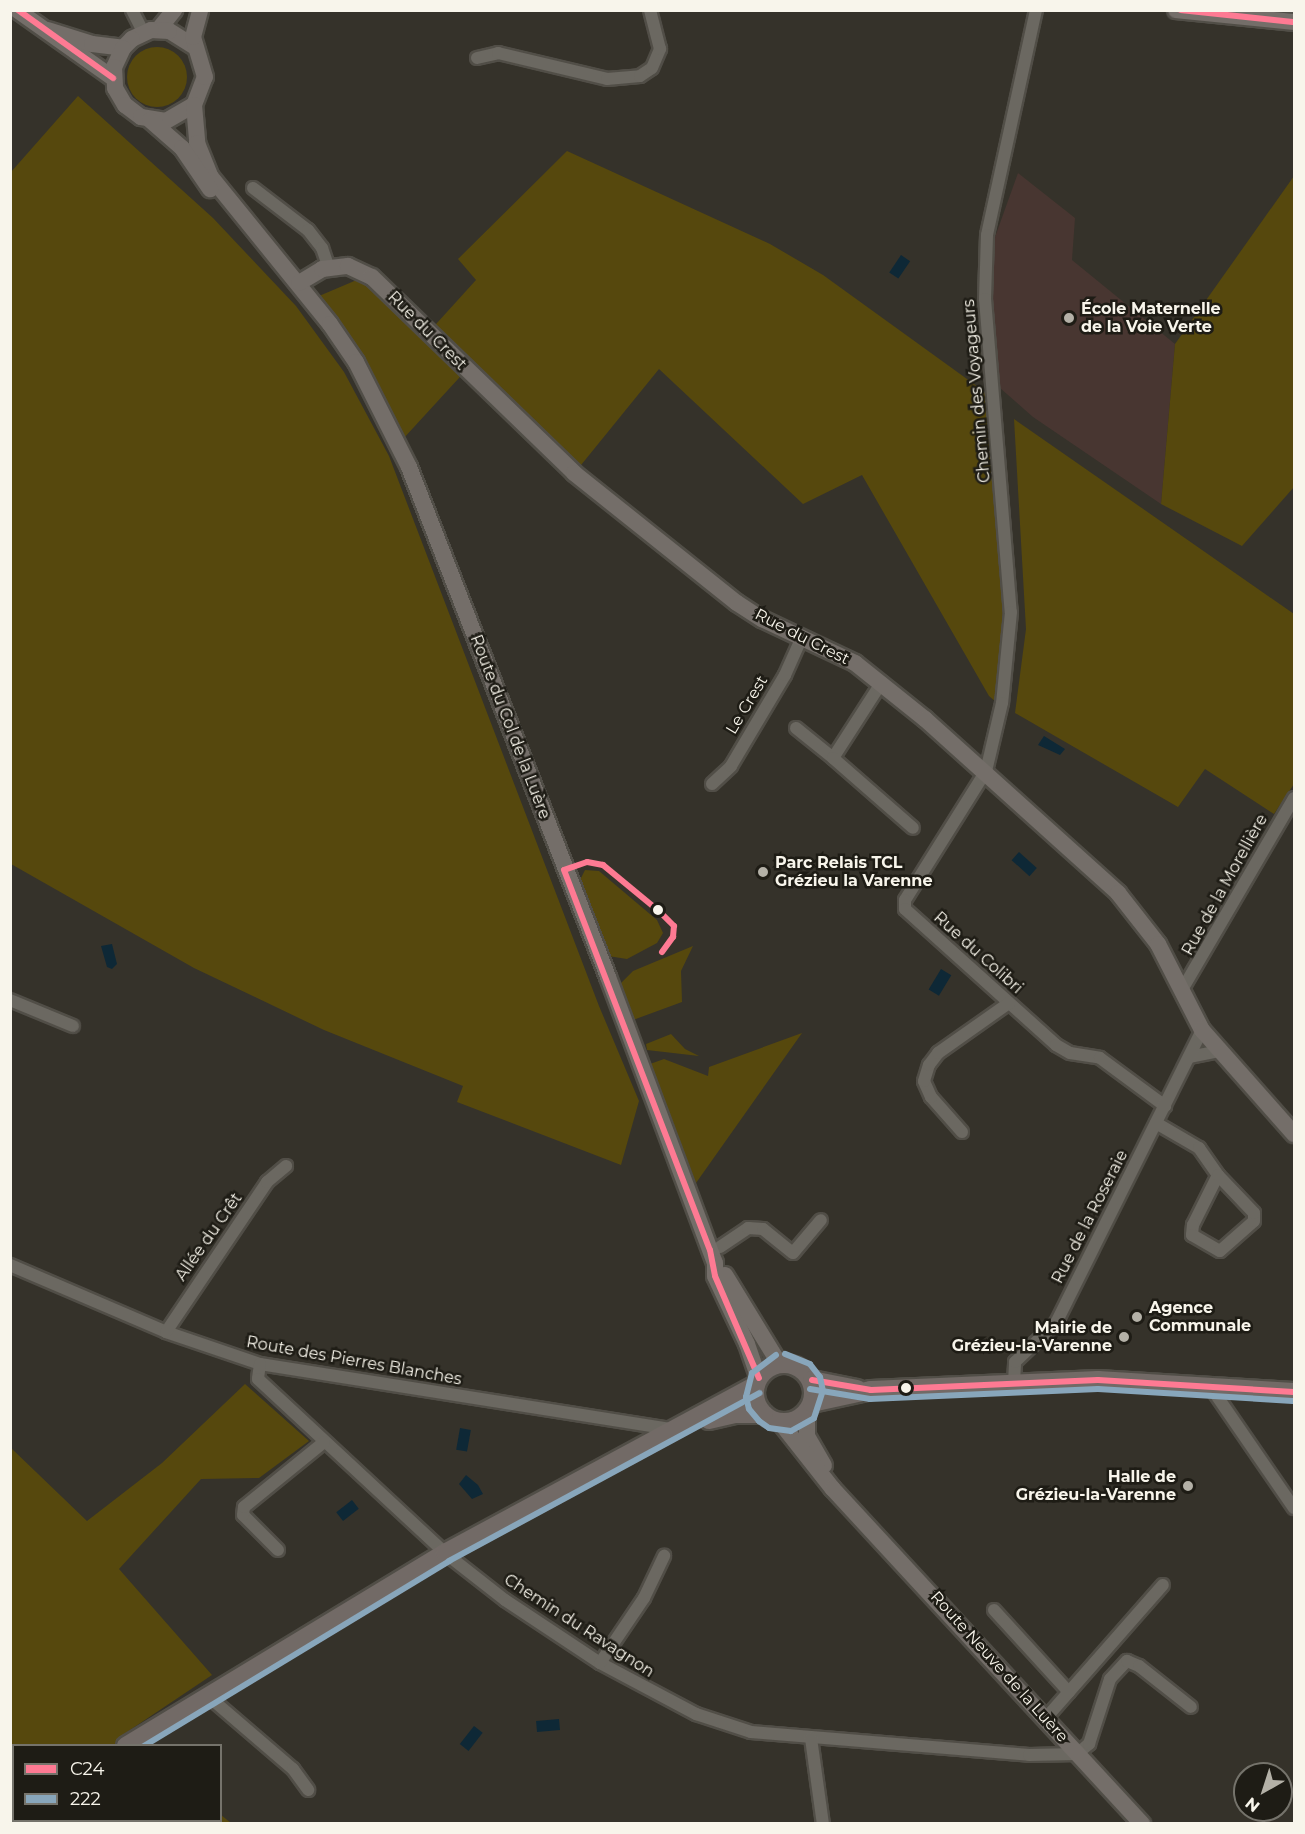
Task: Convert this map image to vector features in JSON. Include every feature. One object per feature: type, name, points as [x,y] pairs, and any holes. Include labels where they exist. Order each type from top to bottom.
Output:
[{"type":"main road","points":[[129,1744],[445,1553],[757,1381],[779,1363],[798,1367],[812,1380],[871,1390],[1098,1380],[1294,1392]]},
{"type":"main road","points":[[810,1408],[812,1380]]},
{"type":"main road","points":[[757,1381],[758,1405],[772,1418]]},
{"type":"main road","points":[[672,1429],[721,1416],[799,1419],[810,1408],[871,1390]]},
{"type":"street","points":[[17,10],[37,27],[114,78],[125,105],[150,120],[174,118],[194,105],[205,77],[195,47],[194,28],[200,10]]},
{"type":"street","points":[[132,10],[151,31],[179,34],[195,47]]},
{"type":"street","points":[[37,27],[92,44],[123,48],[151,31],[174,10]]},
{"type":"street","points":[[477,58],[498,53],[606,79],[640,76],[652,68],[660,49],[650,10]]},
{"type":"street","name":"Chemin des Voyageurs","points":[[986,771],[1002,703],[1011,612],[985,299],[987,235],[1036,10]]},
{"type":"street","points":[[1176,10],[1294,22]]},
{"type":"street","points":[[114,78],[123,48]]},
{"type":"street","name":"Route du Col de la Luère","points":[[194,105],[197,143],[205,164],[245,223]]},
{"type":"street","name":"Route du Col de la Luère","points":[[150,120],[170,135],[215,195],[245,223],[299,283],[356,362],[409,467],[717,1255],[779,1363]]},
{"type":"street","points":[[253,188],[308,230],[322,248],[329,268],[299,283]]},
{"type":"street","name":"Rue du Crest","points":[[329,268],[348,266],[372,277],[574,473],[737,603],[855,663],[882,682],[986,771],[1118,893],[1158,944],[1183,988],[1202,1030],[1294,1134]]},
{"type":"street","name":"Le Crest","points":[[712,784],[731,766],[784,675],[802,637]]},
{"type":"street","points":[[833,758],[882,682]]},
{"type":"street","points":[[796,728],[913,828]]},
{"type":"street","name":"Rue du Colibri","points":[[986,771],[905,900],[905,909],[1056,1045],[1070,1053],[1100,1058],[1164,1106]]},
{"type":"street","name":"Rue de la Morellière","points":[[1183,988],[1294,798]]},
{"type":"street","points":[[10,1000],[73,1026]]},
{"type":"street","points":[[962,1132],[931,1097],[924,1081],[929,1065],[938,1053],[1009,1003]]},
{"type":"street","name":"Rue de la Roseraie","points":[[1014,1383],[1015,1362],[1056,1323],[1202,1030]]},
{"type":"street","points":[[1189,1057],[1221,1051]]},
{"type":"street","points":[[1156,1123],[1199,1148],[1218,1175],[1254,1213],[1254,1221],[1220,1251],[1192,1235],[1193,1225],[1218,1175]]},
{"type":"street","name":"Allée du Crêt","points":[[166,1332],[170,1321],[267,1182],[286,1166]]},
{"type":"street","points":[[717,1255],[748,1228],[763,1229],[793,1253],[821,1220]]},
{"type":"street","name":"Route du Col de la Luère","points":[[717,1255],[715,1276],[757,1381]]},
{"type":"street","name":"Route des Pierres Blanches","points":[[10,1265],[166,1332],[260,1364],[672,1429]]},
{"type":"street","name":"Chemin du Ravagnon","points":[[260,1364],[258,1379],[445,1553],[505,1600],[600,1664],[696,1714],[751,1732],[1029,1755],[1077,1754]]},
{"type":"street","points":[[1210,1386],[1294,1508]]},
{"type":"street","name":"Route Neuve de la Luère","points":[[810,1408],[807,1436],[813,1450],[856,1511]]},
{"type":"street","name":"Route Neuve de la Luère","points":[[772,1418],[812,1465],[1142,1824]]},
{"type":"street","points":[[278,1550],[243,1515],[244,1507],[324,1442]]},
{"type":"street","points":[[600,1664],[644,1598],[664,1556]]},
{"type":"street","points":[[1046,1718],[1163,1585]]},
{"type":"street","points":[[994,1610],[1069,1692]]},
{"type":"street","points":[[1077,1754],[1089,1744],[1110,1679],[1127,1662],[1139,1666],[1191,1707]]},
{"type":"street","points":[[208,1696],[293,1769],[308,1790]]},
{"type":"street","points":[[810,1824],[823,1820],[811,1738]]},
{"type":"shaded area","points":[[151,47],[163,47],[174,52],[182,60],[187,77],[185,89],[174,102],[163,107],[151,107],[140,102],[132,94],[127,83],[127,71],[132,60],[140,52]]},
{"type":"shaded area","points":[[78,96],[213,218],[296,306],[344,372],[389,456],[599,1006],[639,1101],[621,1165],[457,1102],[463,1086],[324,1030],[194,968],[11,864],[11,172]]},
{"type":"shaded area","points":[[567,151],[770,244],[823,275],[985,392],[1003,612],[996,702],[989,696],[862,475],[803,504],[659,369],[577,470],[470,366],[403,439],[354,348],[319,296],[359,279],[427,334],[476,280],[458,259]]},
{"type":"shaded area","name":"École Maternelle de la Voie Verte","points":[[1018,173],[1075,218],[1072,260],[1175,344],[1161,504],[1033,417],[1000,388],[992,292],[995,237]]},
{"type":"shaded area","points":[[1294,176],[1294,487],[1242,546],[1161,504],[1175,344]]},
{"type":"shaded area","points":[[1014,419],[1294,614],[1294,784],[1274,814],[1205,769],[1178,807],[1015,713],[1026,629]]},
{"type":"shaded area","points":[[585,870],[599,871],[657,920],[663,933],[657,943],[627,959],[608,956],[580,880]]},
{"type":"shaded area","points":[[693,946],[681,971],[682,1002],[633,1020],[618,986],[633,971]]},
{"type":"shaded area","points":[[802,1033],[696,1183],[650,1064],[664,1059],[708,1076],[709,1067]]},
{"type":"shaded area","points":[[671,1034],[685,1049],[699,1056],[647,1050],[646,1044]]},
{"type":"shaded area","points":[[245,1384],[309,1441],[259,1478],[201,1479],[119,1569],[212,1675],[124,1734],[136,1744],[12,1744],[12,1822],[222,1822],[222,1816],[231,1823],[11,1823],[10,1447],[87,1521],[162,1463]]},
{"type":"water","points":[[901,255],[910,261],[898,279],[889,272]]},
{"type":"water","points":[[1044,736],[1065,749],[1060,755],[1038,745]]},
{"type":"water","points":[[1019,852],[1037,868],[1029,876],[1012,860]]},
{"type":"water","points":[[112,944],[117,964],[112,969],[107,967],[101,946]]},
{"type":"water","points":[[941,969],[951,975],[939,996],[929,990]]},
{"type":"water","points":[[460,1428],[471,1430],[467,1452],[456,1450]]},
{"type":"water","points":[[466,1475],[478,1485],[483,1494],[472,1499],[459,1484]]},
{"type":"water","points":[[352,1500],[359,1509],[343,1521],[336,1512]]},
{"type":"water","points":[[559,1719],[560,1730],[537,1732],[536,1721]]},
{"type":"water","points":[[474,1726],[483,1733],[469,1751],[460,1744]]},
{"type":"transit line","name":"C24","points":[[18,10],[113,78]]},
{"type":"transit line","name":"C24","points":[[1181,10],[1294,22]]},
{"type":"transit line","name":"C24","points":[[662,952],[673,937],[674,926],[660,912],[603,865],[587,862],[564,870],[710,1250],[715,1276],[759,1378]]},
{"type":"transit line","name":"222","points":[[776,1355],[752,1373],[746,1397],[749,1409],[759,1421],[769,1428],[791,1431],[814,1418],[823,1391],[820,1377],[810,1364],[785,1354]]},
{"type":"transit line","name":"C24","points":[[812,1380],[871,1390],[1098,1380],[1294,1392]]},
{"type":"transit line","name":"222","points":[[810,1389],[870,1399],[1098,1389],[1293,1401]]},
{"type":"transit line","name":"222","points":[[147,1744],[449,1561],[760,1393]]},
{"type":"place","name":"École Maternelle de la Voie Verte","points":[[1069,318]]},
{"type":"place","name":"Parc Relais TCL Grézieu la Varenne","points":[[763,872]]},
{"type":"place","name":"Agence Communale","points":[[1137,1317]]},
{"type":"place","name":"Mairie de Grézieu-la-Varenne","points":[[1124,1337]]},
{"type":"place","name":"Halle de Grézieu-la-Varenne","points":[[1188,1486]]}]
